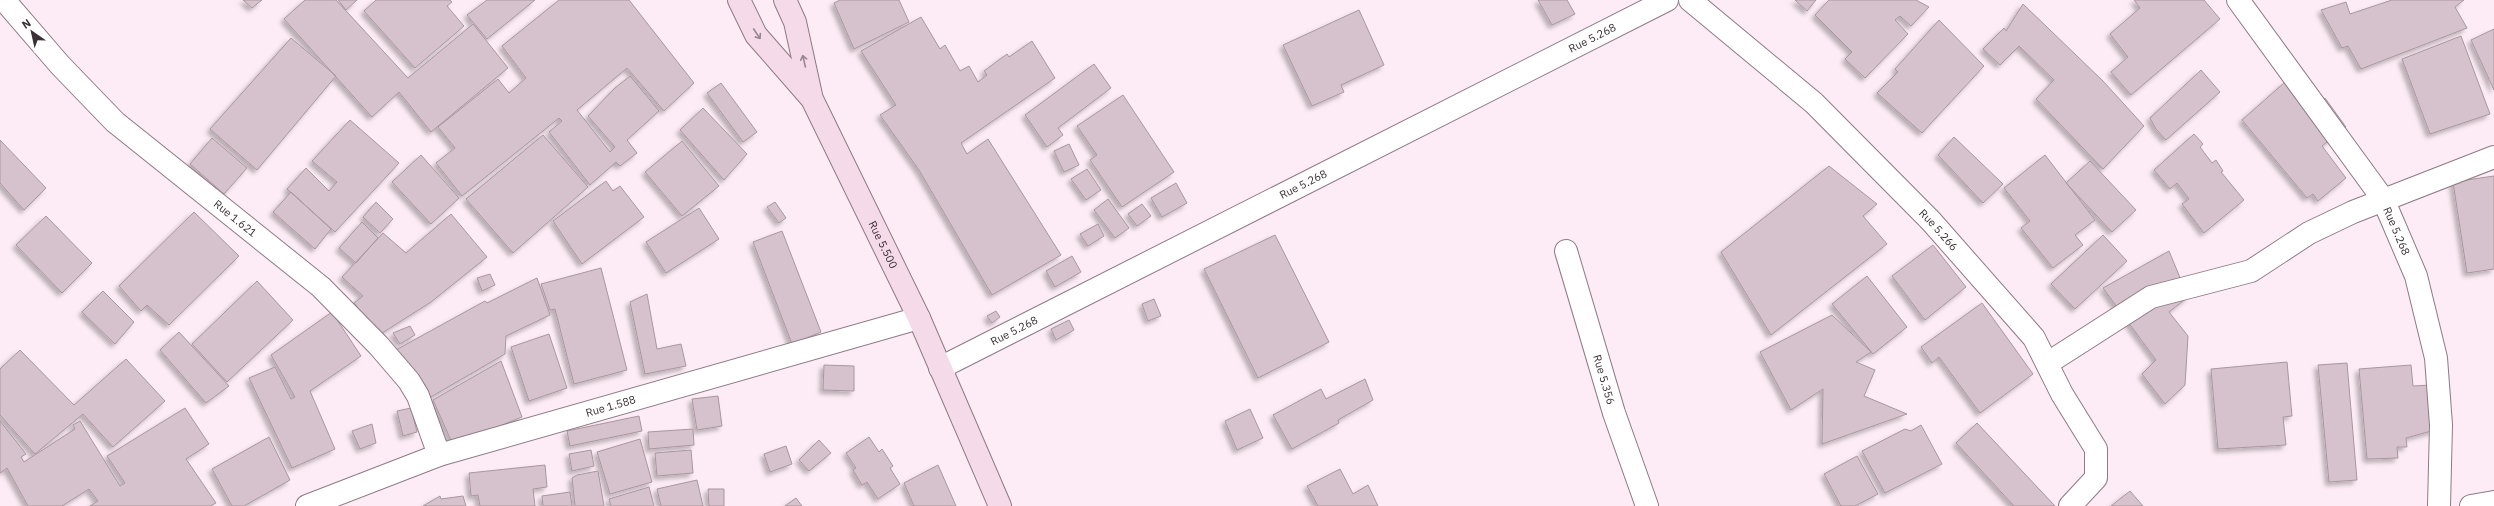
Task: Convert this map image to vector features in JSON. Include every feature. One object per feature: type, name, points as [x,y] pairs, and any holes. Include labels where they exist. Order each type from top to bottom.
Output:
[{"type":"main road","name":"Rue 5.500","points":[[739,0],[756,35],[812,99],[919,318],[1000,506]]},
{"type":"main road","points":[[785,0],[795,22],[812,99]]},
{"type":"street","name":"Rue 5.268","points":[[940,368],[1667,0]]},
{"type":"street","name":"Rue 5.266","points":[[1690,0],[1814,103],[1931,221],[2034,338],[2048,363],[2062,394],[2096,449],[2096,478],[2070,506]]},
{"type":"street","name":"Rue 5.268","points":[[2238,0],[2383,198],[2416,276],[2436,358],[2441,425],[2439,506]]},
{"type":"street","name":"Rue 1.621","points":[[12,3],[115,122],[321,287],[379,346],[409,381],[418,396],[439,455]]},
{"type":"street","points":[[2048,363],[2151,297],[2251,271],[2309,233],[2383,198],[2494,157]]},
{"type":"street","name":"Rue 5.356","points":[[1566,251],[1614,413],[1647,506]]},
{"type":"street","name":"Rue 1.588","points":[[307,506],[439,455],[919,318]]},
{"type":"street","points":[[2471,506],[2494,502]]},
{"type":"building","points":[[243,0],[262,0],[252,8]]},
{"type":"building","points":[[305,0],[336,0],[408,78],[473,24],[508,68],[431,132],[399,92],[372,117],[284,19]]},
{"type":"building","points":[[338,0],[357,0],[346,10]]},
{"type":"building","points":[[376,0],[450,0],[452,2],[447,6],[464,26],[415,68],[364,11]]},
{"type":"building","points":[[487,0],[535,0],[487,39],[467,15]]},
{"type":"building","points":[[559,0],[629,0],[694,83],[664,111],[627,68],[577,110],[610,152],[615,147],[588,116],[615,88],[630,76],[659,111],[627,140],[637,153],[620,166],[616,162],[590,185],[549,132],[562,121],[559,118],[462,196],[436,163],[455,148],[438,127],[498,79],[509,93],[526,78],[502,46]]},
{"type":"building","points":[[840,0],[899,0],[909,22],[854,49],[834,3]]},
{"type":"building","points":[[1538,0],[1567,0],[1575,14],[1552,25]]},
{"type":"building","points":[[1795,0],[1816,0],[1807,11]]},
{"type":"building","points":[[1829,0],[1916,0],[1929,7],[1911,26],[1900,16],[1895,20],[1908,34],[1865,78],[1845,59],[1852,52],[1815,15]]},
{"type":"building","points":[[2134,0],[2204,0],[2220,19],[2131,95],[2111,72],[2128,57],[2110,34],[2140,8]]},
{"type":"building","points":[[2392,0],[2464,0],[2455,7],[2467,28],[2361,69],[2348,46],[2342,48],[2321,10],[2346,2],[2350,14]]},
{"type":"building","points":[[2023,4],[2103,81],[2144,126],[2103,169],[2036,99],[2054,80],[2019,46],[2000,65],[1983,49],[2004,28],[2006,31]]},
{"type":"building","points":[[1359,10],[1384,65],[1341,85],[1344,92],[1312,106],[1283,45]]},
{"type":"building","points":[[921,17],[940,49],[945,45],[960,71],[969,66],[978,82],[987,75],[984,71],[1007,54],[1009,57],[1032,41],[1055,78],[961,143],[967,154],[988,139],[1061,255],[992,295],[919,170],[880,115],[896,105],[861,51]]},
{"type":"building","points":[[1939,20],[1984,66],[1922,133],[1877,93],[1898,72],[1895,69]]},
{"type":"building","points":[[2494,29],[2494,90],[2471,40]]},
{"type":"building","points":[[2461,36],[2490,114],[2430,134],[2402,59]]},
{"type":"building","points":[[291,38],[336,76],[257,170],[210,129]]},
{"type":"building","points":[[1094,64],[1111,88],[1058,128],[1063,135],[1047,147],[1025,115]]},
{"type":"building","points":[[2201,70],[2220,92],[2166,140],[2156,129],[2150,118]]},
{"type":"building","points":[[2285,82],[2309,110],[2325,98],[2346,127],[2322,146],[2346,178],[2318,201],[2313,194],[2307,198],[2242,120]]},
{"type":"building","points":[[721,83],[757,132],[743,142],[707,93]]},
{"type":"building","points":[[1123,95],[1174,172],[1122,207],[1090,160],[1097,155],[1077,126]]},
{"type":"building","points":[[703,108],[747,154],[724,180],[680,130]]},
{"type":"building","points":[[350,120],[399,163],[335,232],[287,189],[306,168],[329,191],[337,182],[312,161]]},
{"type":"building","points":[[2194,134],[2203,144],[2200,147],[2212,163],[2216,160],[2223,171],[2221,172],[2244,200],[2204,233],[2182,204],[2189,199],[2177,183],[2170,189],[2154,170]]},
{"type":"building","points":[[543,135],[588,187],[513,253],[466,199]]},
{"type":"building","points":[[1954,137],[2003,184],[1983,203],[1938,155]]},
{"type":"building","points":[[212,138],[247,168],[224,194],[190,164]]},
{"type":"building","points":[[0,140],[46,188],[24,210],[0,183]]},
{"type":"building","points":[[682,141],[719,186],[682,216],[645,172]]},
{"type":"building","points":[[1069,144],[1079,165],[1064,172],[1054,151]]},
{"type":"building","points":[[421,155],[459,198],[431,224],[392,182]]},
{"type":"building","points":[[2045,155],[2095,220],[2075,235],[2083,245],[2053,268],[2021,228],[2030,221],[2004,188]]},
{"type":"building","points":[[2090,161],[2136,210],[2112,232],[2066,183]]},
{"type":"building","points":[[1829,166],[1877,204],[1863,216],[1887,244],[1771,335],[1721,252]]},
{"type":"building","points":[[1087,169],[1101,190],[1086,200],[1071,179]]},
{"type":"building","points":[[2494,176],[2494,269],[2467,273],[2453,182]]},
{"type":"building","points":[[606,181],[613,191],[620,186],[644,217],[582,264],[553,221]]},
{"type":"building","points":[[1176,183],[1187,203],[1162,217],[1151,198]]},
{"type":"building","points":[[291,192],[331,229],[315,249],[273,212]]},
{"type":"building","points":[[1108,199],[1129,228],[1115,238],[1094,210]]},
{"type":"building","points":[[376,202],[393,219],[380,233],[363,217]]},
{"type":"building","points":[[775,202],[786,218],[779,223],[767,207]]},
{"type":"building","points":[[1142,204],[1151,216],[1137,226],[1128,214]]},
{"type":"building","points":[[699,208],[719,239],[666,273],[646,242]]},
{"type":"building","points":[[194,212],[239,256],[169,325],[147,305],[141,311],[119,286]]},
{"type":"building","points":[[451,214],[487,257],[431,302],[379,335],[354,303],[363,296],[342,277],[383,233],[406,253]]},
{"type":"building","points":[[46,216],[92,263],[62,293],[16,245]]},
{"type":"building","points":[[362,222],[378,238],[356,263],[339,248]]},
{"type":"building","points":[[1098,224],[1104,236],[1088,246],[1080,234]]},
{"type":"building","points":[[782,231],[821,332],[792,344],[753,242]]},
{"type":"building","points":[[1275,235],[1329,342],[1258,378],[1204,269]]},
{"type":"building","points":[[2103,235],[2127,261],[2075,309],[2051,284]]},
{"type":"building","points":[[1933,245],[1966,287],[1925,320],[1892,276]]},
{"type":"building","points":[[2169,251],[2188,297],[2169,312],[2188,336],[2185,385],[2165,404],[2142,374],[2156,360],[2103,288]]},
{"type":"building","points":[[1072,256],[1081,272],[1055,287],[1046,271]]},
{"type":"building","points":[[601,268],[627,370],[574,384],[555,309],[550,310],[541,284]]},
{"type":"building","points":[[490,274],[495,285],[482,291],[477,278]]},
{"type":"building","points":[[1867,276],[1907,327],[1873,354],[1832,304]]},
{"type":"building","points":[[537,278],[550,315],[506,336],[505,354],[429,398],[394,351],[485,301],[487,303]]},
{"type":"building","points":[[257,281],[293,320],[227,382],[192,344]]},
{"type":"building","points":[[103,291],[134,322],[115,344],[82,312]]},
{"type":"building","points":[[647,294],[657,349],[681,344],[686,366],[645,374],[630,302]]},
{"type":"building","points":[[1154,299],[1161,316],[1148,321],[1142,304]]},
{"type":"building","points":[[1982,303],[2033,374],[1980,413],[1939,357],[1932,363],[1921,347]]},
{"type":"building","points":[[996,311],[1000,317],[992,323],[987,316]]},
{"type":"building","points":[[332,312],[361,356],[310,391],[335,449],[292,468],[249,378],[275,367],[291,399],[295,397],[271,355]]},
{"type":"building","points":[[1832,315],[1871,352],[1856,362],[1875,370],[1864,396],[1907,414],[1822,444],[1823,389],[1791,410],[1760,352]]},
{"type":"building","points":[[1069,320],[1074,330],[1056,340],[1051,329]]},
{"type":"building","points":[[410,326],[415,335],[400,344],[393,333]]},
{"type":"building","points":[[179,332],[229,386],[206,403],[160,350]]},
{"type":"building","points":[[549,334],[567,388],[529,401],[511,347]]},
{"type":"building","points":[[20,350],[74,405],[126,359],[165,401],[113,447],[83,414],[35,454],[0,415],[0,369]]},
{"type":"building","points":[[501,361],[522,417],[453,445],[433,400]]},
{"type":"building","points":[[2287,362],[2292,416],[2283,417],[2286,445],[2218,449],[2211,369]]},
{"type":"building","points":[[2347,363],[2357,480],[2329,482],[2318,365]]},
{"type":"building","points":[[824,365],[854,366],[854,391],[823,390]]},
{"type":"building","points":[[2411,365],[2413,386],[2431,385],[2435,430],[2406,438],[2407,447],[2397,447],[2398,458],[2367,459],[2359,369]]},
{"type":"building","points":[[1365,379],[1373,400],[1338,420],[1339,423],[1292,449],[1273,415],[1321,389],[1326,399]]},
{"type":"building","points":[[718,396],[722,426],[697,430],[692,399]]},
{"type":"building","points":[[185,408],[209,444],[186,459],[216,503],[210,506],[90,506],[98,501],[89,489],[62,506],[28,506],[7,468],[0,473],[0,421],[26,454],[21,457],[24,462],[75,429],[73,425],[80,421],[120,486],[125,483],[107,456]]},
{"type":"building","points":[[411,408],[417,432],[403,436],[397,411]]},
{"type":"building","points":[[1250,409],[1263,438],[1237,450],[1225,421]]},
{"type":"building","points":[[639,416],[642,431],[570,446],[567,431]]},
{"type":"building","points":[[1977,423],[2055,506],[2014,506],[1956,443]]},
{"type":"building","points":[[372,424],[376,443],[360,449],[352,431]]},
{"type":"building","points":[[1921,425],[1942,464],[1885,493],[1862,451],[1905,429],[1911,431]]},
{"type":"building","points":[[693,429],[694,445],[649,449],[648,432]]},
{"type":"building","points":[[269,437],[290,480],[244,506],[232,506],[212,469]]},
{"type":"building","points":[[869,437],[879,452],[882,449],[893,466],[890,468],[900,484],[878,499],[867,482],[862,485],[853,470],[856,468],[846,453]]},
{"type":"building","points":[[640,439],[652,482],[610,494],[597,452]]},
{"type":"building","points":[[819,440],[831,453],[809,471],[799,460]]},
{"type":"building","points":[[786,446],[792,464],[770,472],[764,454]]},
{"type":"building","points":[[591,450],[594,466],[572,471],[569,454]]},
{"type":"building","points":[[691,450],[693,473],[657,476],[655,453]]},
{"type":"building","points":[[1857,456],[1878,494],[1855,506],[1841,506],[1824,474]]},
{"type":"building","points":[[545,465],[547,487],[533,489],[535,506],[480,506],[478,495],[471,496],[469,473]]},
{"type":"building","points":[[938,465],[956,506],[914,506],[904,483]]},
{"type":"building","points":[[1340,469],[1353,494],[1368,485],[1378,506],[1318,506],[1307,486]]},
{"type":"building","points":[[598,471],[604,506],[575,506],[572,478],[577,475]]},
{"type":"building","points":[[697,480],[703,506],[661,506],[657,489]]},
{"type":"building","points":[[649,487],[654,506],[611,506],[609,499]]},
{"type":"building","points":[[708,489],[724,489],[724,506],[709,506]]},
{"type":"building","points":[[2130,491],[2143,506],[2111,506]]},
{"type":"building","points":[[570,492],[572,506],[543,506],[542,496]]},
{"type":"building","points":[[440,496],[441,499],[463,496],[466,506],[423,506]]},
{"type":"building","points":[[796,498],[802,506],[785,506]]}]
